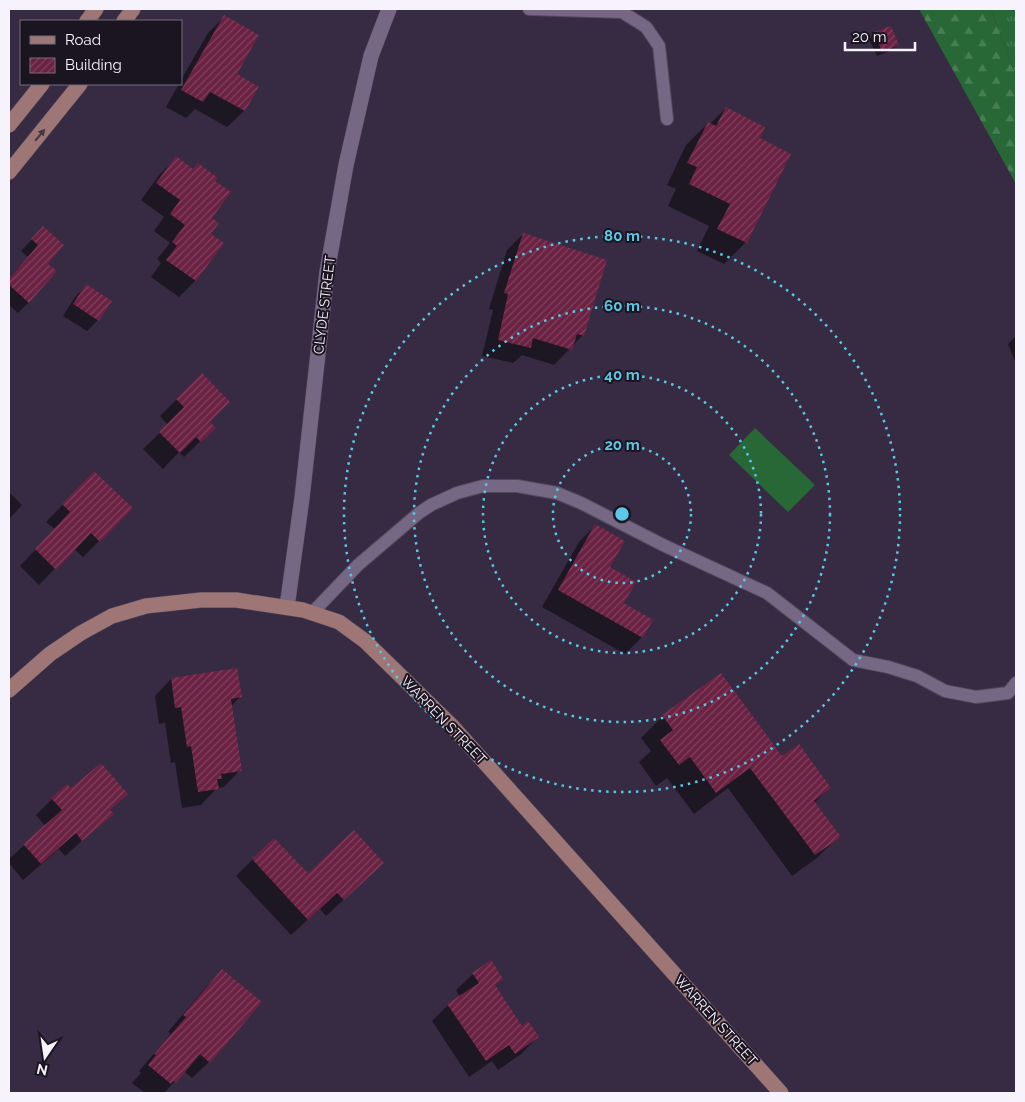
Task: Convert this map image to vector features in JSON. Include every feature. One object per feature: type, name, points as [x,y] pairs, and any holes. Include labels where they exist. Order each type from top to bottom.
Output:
[{"type":"street","points":[[88,20],[96,9]]},
{"type":"street","points":[[125,20],[133,9]]},
{"type":"street","name":"CLYDE STREET","points":[[287,607],[302,498],[329,262],[346,165],[371,56],[389,9]]},
{"type":"street","points":[[9,125],[41,85]]},
{"type":"street","points":[[9,172],[79,85]]},
{"type":"street","name":"WARREN STREET","points":[[9,690],[58,648],[88,629],[120,613],[153,605],[201,600],[236,600],[287,607],[339,622],[358,635],[446,720],[781,1093]]},
{"type":"lane","points":[[529,9],[622,12],[646,27],[659,46],[667,119]]},
{"type":"lane","points":[[312,613],[358,565],[418,512],[442,499],[470,489],[483,486],[517,486],[557,494],[581,502],[663,545],[767,594],[853,660],[888,667],[918,676],[945,691],[976,697],[1008,693],[1016,683]]},
{"type":"green space","points":[[919,9],[991,9],[1016,76],[1016,184]]},
{"type":"green space","points":[[991,9],[1016,9],[1016,76]]},
{"type":"green space","points":[[755,428],[815,485],[788,512],[729,455]]},
{"type":"building","points":[[224,15],[259,35],[237,74],[259,87],[245,111],[210,92],[203,102],[181,90]]},
{"type":"building","points":[[891,26],[899,45],[882,52],[874,32]]},
{"type":"building","points":[[726,107],[765,127],[760,138],[791,154],[747,243],[717,229],[730,204],[689,184],[697,167],[687,163],[708,122],[716,126]]},
{"type":"building","points":[[176,156],[193,169],[198,163],[218,178],[215,181],[231,192],[212,218],[219,223],[211,234],[224,243],[196,281],[166,260],[177,246],[172,242],[185,225],[170,214],[180,200],[156,183]]},
{"type":"building","points":[[43,226],[64,245],[48,264],[57,271],[29,303],[9,285],[9,279],[38,245],[31,239]]},
{"type":"building","points":[[523,233],[607,260],[584,336],[577,334],[572,350],[533,338],[531,348],[498,340],[508,294],[504,293]]},
{"type":"building","points":[[86,284],[112,301],[99,321],[73,304]]},
{"type":"building","points":[[202,373],[230,402],[210,422],[216,428],[201,442],[196,437],[180,453],[159,432],[184,407],[176,399]]},
{"type":"building","points":[[94,471],[133,508],[100,542],[91,533],[56,570],[35,549],[70,512],[62,504]]},
{"type":"building","points":[[595,524],[625,541],[610,567],[636,582],[624,603],[653,620],[643,638],[558,590]]},
{"type":"building","points":[[237,668],[242,697],[231,699],[242,771],[221,774],[222,779],[217,779],[219,789],[198,792],[191,746],[187,747],[181,707],[175,708],[171,678]]},
{"type":"building","points":[[721,673],[782,756],[799,744],[831,788],[814,801],[841,837],[815,855],[750,768],[716,793],[690,757],[679,765],[660,740],[673,730],[662,715]]},
{"type":"building","points":[[101,763],[128,794],[110,810],[114,814],[82,841],[76,833],[41,864],[23,844],[62,810],[51,798],[67,784],[71,788]]},
{"type":"building","points":[[354,830],[384,863],[344,900],[337,893],[308,920],[252,859],[274,838],[308,873]]},
{"type":"building","points":[[491,960],[503,979],[495,985],[522,1026],[528,1021],[539,1037],[515,1054],[509,1045],[486,1061],[447,1004],[479,983],[472,973]]},
{"type":"building","points":[[222,969],[262,1002],[210,1063],[200,1054],[176,1083],[173,1081],[171,1084],[148,1065],[156,1055],[154,1054],[186,1017],[183,1015]]}]
